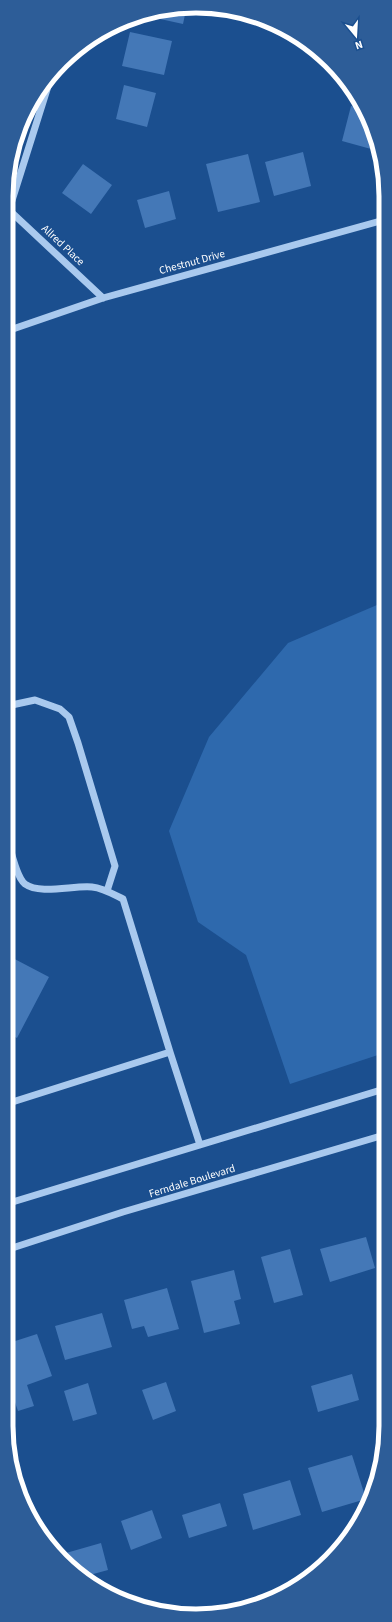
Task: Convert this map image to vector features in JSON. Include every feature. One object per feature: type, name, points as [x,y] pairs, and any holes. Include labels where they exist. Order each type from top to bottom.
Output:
[{"type":"street","points":[[13,195],[47,91]]},
{"type":"street","name":"Allred Place","points":[[13,215],[103,298]]},
{"type":"street","name":"Chestnut Drive","points":[[13,329],[103,298],[379,221]]},
{"type":"street","points":[[13,705],[35,700],[60,709],[68,717],[78,743],[115,866],[107,890]]},
{"type":"street","points":[[13,856],[18,872],[25,884],[37,889],[92,887],[107,890],[122,899],[200,1145]]},
{"type":"street","points":[[13,1102],[170,1052]]},
{"type":"street","points":[[13,1202],[379,1091]]},
{"type":"street","name":"Ferndale Boulevard","points":[[13,1248],[124,1212],[379,1136]]},
{"type":"shaded area","points":[[379,604],[379,1055],[290,1084],[246,955],[198,922],[169,831],[209,737],[288,643]]},
{"type":"building","points":[[185,13],[183,24],[155,18]]},
{"type":"building","points":[[130,32],[172,41],[164,75],[122,66]]},
{"type":"building","points":[[124,85],[156,93],[147,127],[116,119]]},
{"type":"building","points":[[351,106],[355,107],[365,126],[372,146],[371,149],[342,141]]},
{"type":"building","points":[[303,152],[311,186],[274,196],[265,162]]},
{"type":"building","points":[[248,154],[260,202],[218,212],[206,164]]},
{"type":"building","points":[[83,164],[112,185],[91,214],[62,193]]},
{"type":"building","points":[[169,191],[176,219],[145,228],[137,200]]},
{"type":"building","points":[[13,958],[49,977],[17,1038],[13,1036]]},
{"type":"building","points":[[366,1237],[375,1268],[330,1282],[320,1249]]},
{"type":"building","points":[[290,1249],[303,1295],[274,1303],[261,1257]]},
{"type":"building","points":[[234,1270],[241,1299],[234,1301],[240,1324],[204,1333],[191,1281]]},
{"type":"building","points":[[167,1288],[179,1329],[148,1337],[144,1326],[132,1329],[124,1300]]},
{"type":"building","points":[[102,1313],[112,1347],[65,1360],[55,1326]]},
{"type":"building","points":[[37,1334],[52,1376],[27,1385],[34,1406],[18,1411],[13,1396],[13,1342]]},
{"type":"building","points":[[352,1374],[359,1400],[318,1412],[311,1386]]},
{"type":"building","points":[[166,1382],[176,1411],[153,1420],[142,1390]]},
{"type":"building","points":[[88,1383],[97,1414],[73,1421],[64,1391]]},
{"type":"building","points":[[352,1455],[365,1496],[363,1500],[322,1512],[308,1468]]},
{"type":"building","points":[[290,1480],[301,1515],[253,1530],[243,1494]]},
{"type":"building","points":[[220,1503],[227,1526],[189,1538],[182,1515]]},
{"type":"building","points":[[152,1510],[162,1538],[131,1550],[121,1521]]},
{"type":"building","points":[[101,1543],[108,1570],[90,1575],[75,1564],[65,1553]]}]
